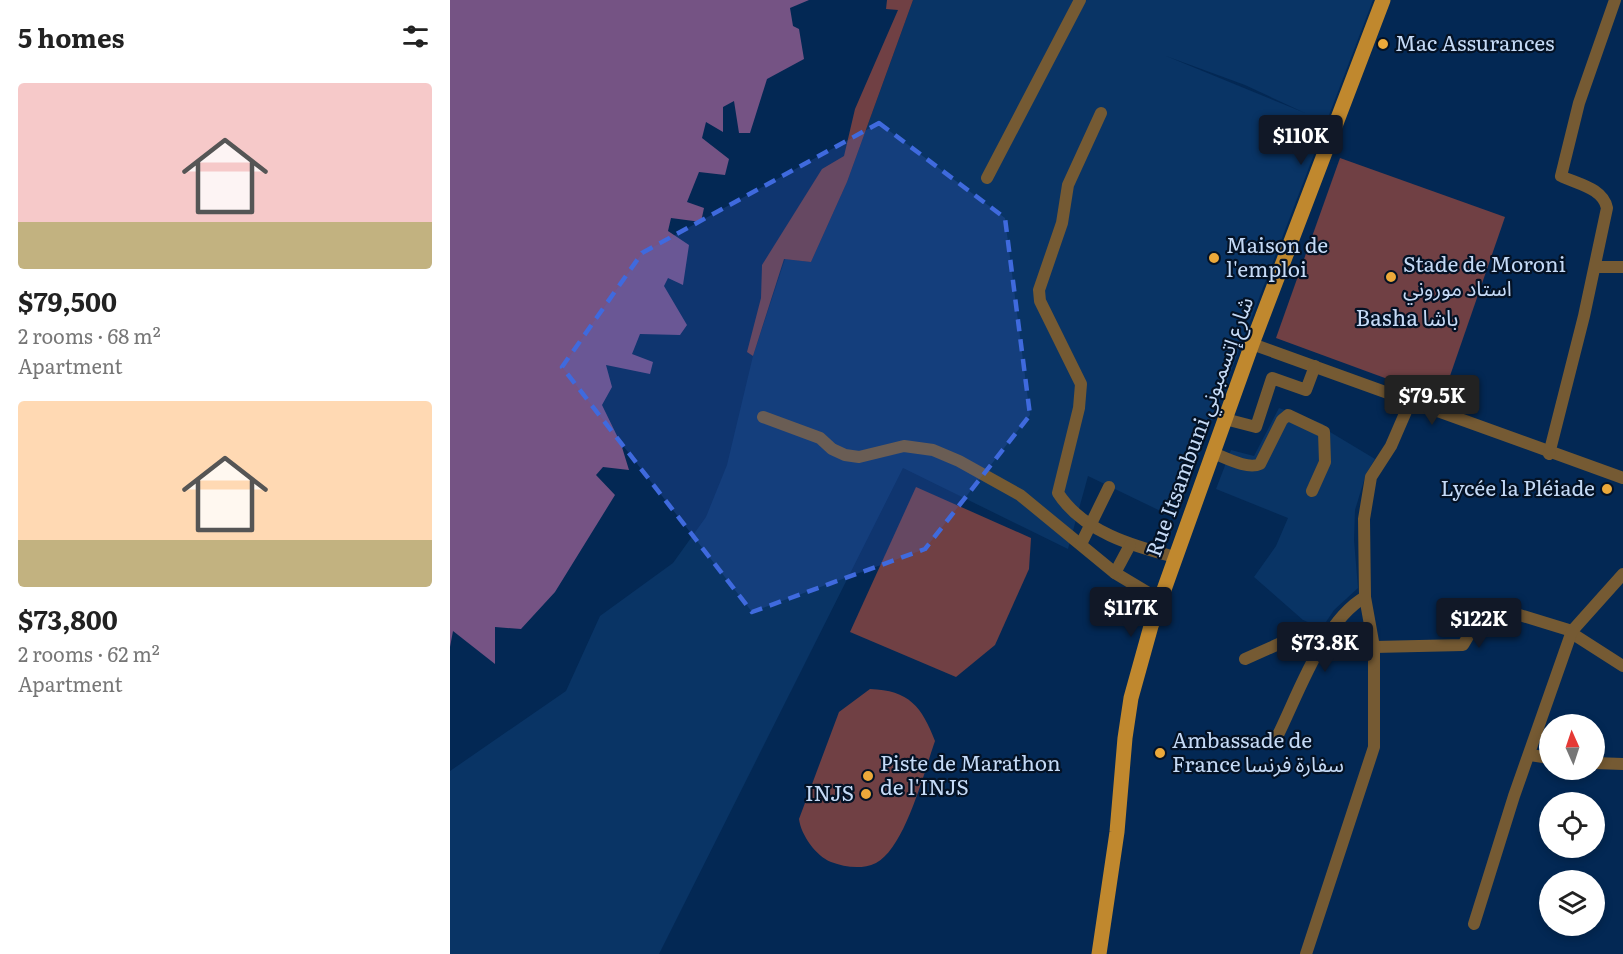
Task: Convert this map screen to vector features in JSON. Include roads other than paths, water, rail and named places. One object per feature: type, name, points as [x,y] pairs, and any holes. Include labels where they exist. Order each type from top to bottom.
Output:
[{"type":"main road","name":"Rue Itsambuni شارع إتسمبوني","points":[[1099,954],[1117,832],[1125,738],[1131,699],[1160,600],[1252,344],[1383,0]]},
{"type":"street","points":[[987,178],[1080,0]]},
{"type":"street","points":[[1550,454],[1607,208],[1605,199],[1599,193],[1561,176],[1579,103],[1615,0]]},
{"type":"street","points":[[1101,113],[1068,185],[1062,223],[1039,290],[1040,301],[1081,384],[1079,408],[1058,493],[1064,502],[1091,524],[1130,545],[1175,557]]},
{"type":"street","points":[[1595,267],[1623,267]]},
{"type":"street","points":[[1252,344],[1550,454],[1623,478]]},
{"type":"street","points":[[1225,419],[1256,427],[1272,378],[1306,390],[1316,366]]},
{"type":"street","points":[[1306,954],[1374,747],[1374,647],[1365,597],[1364,519],[1371,477],[1391,446],[1410,402]]},
{"type":"street","points":[[1213,453],[1255,466],[1263,461],[1282,420],[1288,415],[1324,432],[1325,462],[1312,491]]},
{"type":"street","points":[[763,417],[820,438],[832,449],[845,455],[859,457],[904,446],[933,450],[959,461],[1020,495],[1115,573],[1160,600]]},
{"type":"street","points":[[1081,544],[1109,487]]},
{"type":"street","points":[[1115,573],[1130,545]]},
{"type":"street","points":[[1474,924],[1514,796],[1573,632],[1623,574]]},
{"type":"street","points":[[1277,737],[1323,643],[1352,604],[1365,597]]},
{"type":"street","points":[[1374,647],[1463,645],[1487,605],[1573,632],[1623,666]]},
{"type":"street","points":[[1245,659],[1301,634],[1323,643]]},
{"type":"street","points":[[1530,755],[1539,756]]},
{"type":"street","points":[[1605,763],[1623,764]]},
{"type":"place","name":"Mac Assurances","points":[[1383,44]]},
{"type":"place","name":"Maison de l'emploi","points":[[1214,258]]},
{"type":"place","name":"Stade de Moroni استاد موروني","points":[[1391,277]]},
{"type":"place","name":"Lycée la Pléiade","points":[[1607,489]]},
{"type":"place","name":"Ambassade de France سفارة فرنسا","points":[[1160,753]]},
{"type":"place","name":"Piste de Marathon de l'INJS","points":[[868,776]]},
{"type":"place","name":"INJS","points":[[866,794]]},
{"type":"district","name":"Basha باشا","points":[[1407,318]]}]
